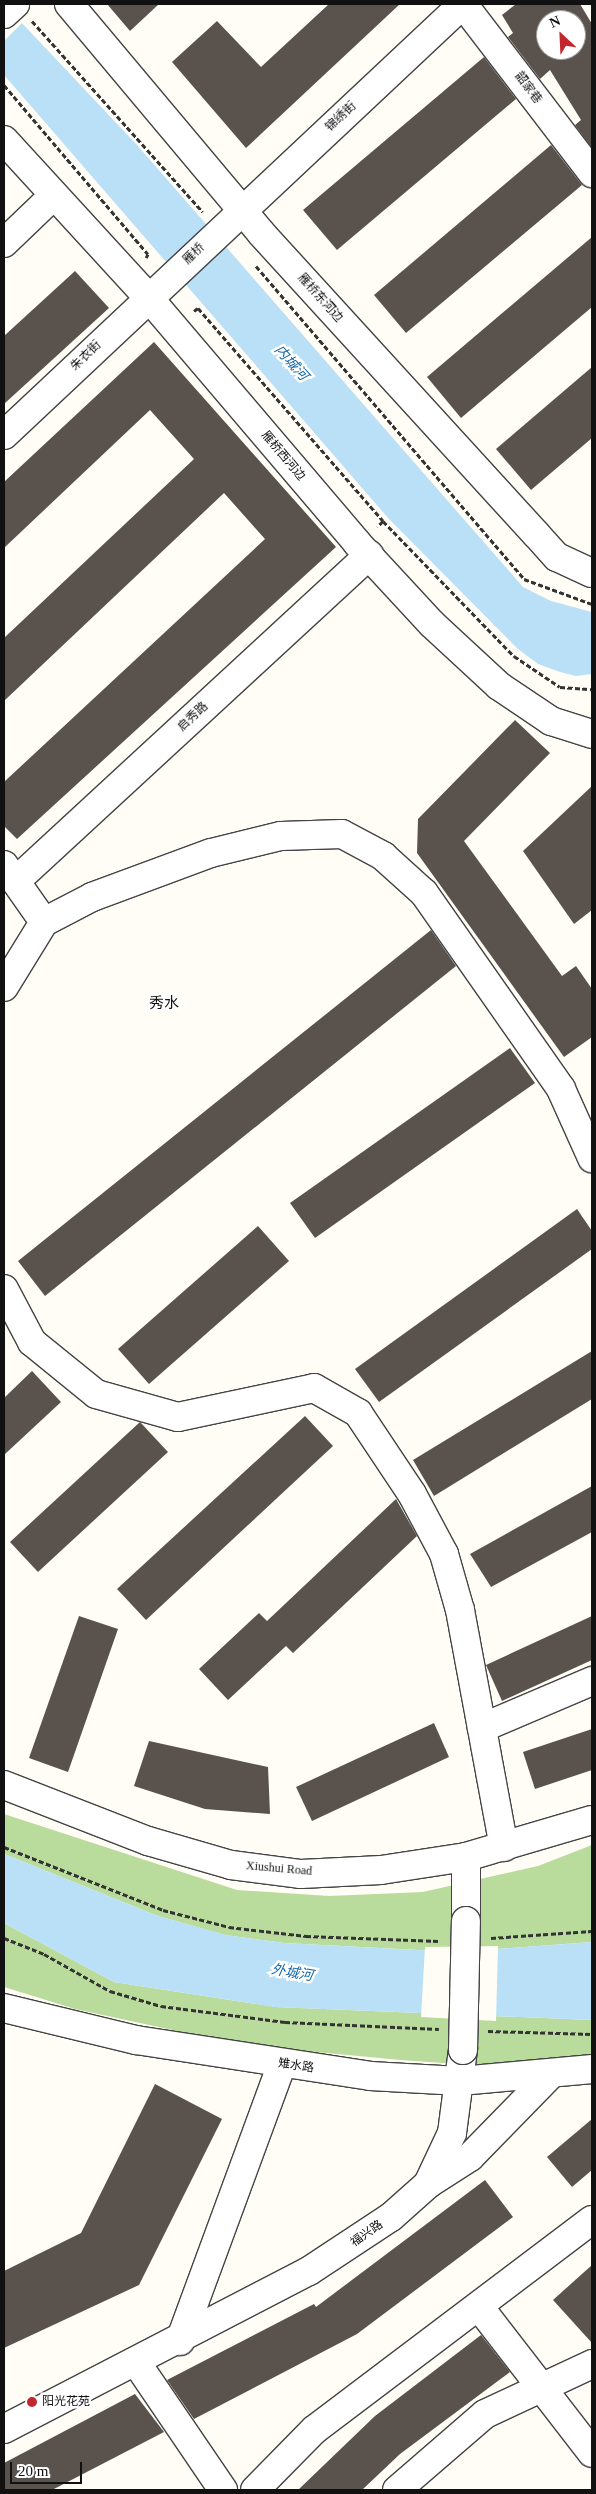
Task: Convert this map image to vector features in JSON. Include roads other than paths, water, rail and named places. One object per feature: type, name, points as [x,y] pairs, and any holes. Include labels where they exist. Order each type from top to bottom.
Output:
[{"type":"street","name":"雁桥东河边","points":[[69,4],[237,202],[261,233],[552,552],[591,572]]},
{"type":"street","name":"锦绣街","points":[[219,231],[237,202],[463,4]]},
{"type":"street","name":"韶家巷","points":[[463,4],[592,173]]},
{"type":"street","name":"雁桥西河边","points":[[4,140],[175,328],[363,549],[499,686],[551,721],[592,734]]},
{"type":"street","points":[[4,244],[54,196]]},
{"type":"street","name":"雁桥","points":[[170,278],[219,231]]},
{"type":"street","name":"朱衣街","points":[[4,435],[142,291],[170,278]]},
{"type":"street","name":"启秀路","points":[[11,872],[363,549]]},
{"type":"street","points":[[4,987],[44,922],[147,874],[212,853],[281,836],[342,834],[383,856],[424,894],[561,1088],[590,1146]]},
{"type":"street","points":[[11,872],[44,922]]},
{"type":"street","points":[[4,1289],[32,1342],[96,1394],[178,1416],[314,1388],[358,1413],[412,1494],[444,1554],[460,1610],[504,1847]]},
{"type":"street","points":[[482,1728],[592,1681]]},
{"type":"street","name":"Xiushui Road","points":[[4,1784],[148,1841],[231,1865],[301,1874],[381,1870],[466,1857],[592,1820]]},
{"type":"street","name":"福兴路","points":[[4,2429],[180,2341],[353,2244],[428,2184],[452,2133],[460,2081],[475,1930],[466,1857]]},
{"type":"street","name":"雉水路","points":[[4,2008],[136,2040],[282,2064],[370,2076],[460,2081],[551,2074],[592,2068]]},
{"type":"street","points":[[180,2341],[282,2064]]},
{"type":"street","points":[[428,2184],[470,2158],[551,2074]]},
{"type":"street","points":[[256,2490],[314,2430],[480,2308],[592,2220]]},
{"type":"street","points":[[480,2308],[542,2385],[592,2452]]},
{"type":"street","points":[[136,2362],[223,2490]]},
{"type":"street","points":[[398,2490],[485,2414],[542,2385],[592,2364]]},
{"type":"water","name":"内城河","points":[[4,4],[137,145],[523,587],[551,601],[592,612],[592,674],[576,676],[560,672],[538,664],[518,649],[389,519],[4,75]]},
{"type":"water","name":"外城河","points":[[4,1854],[158,1916],[226,1935],[284,1943],[457,1952],[592,1942],[592,2020],[275,2007],[114,1982],[4,1923]]},
{"type":"place","name":"阳光花苑","points":[[32,2402]]},
{"type":"district","name":"秀水","points":[[164,1004]]}]
